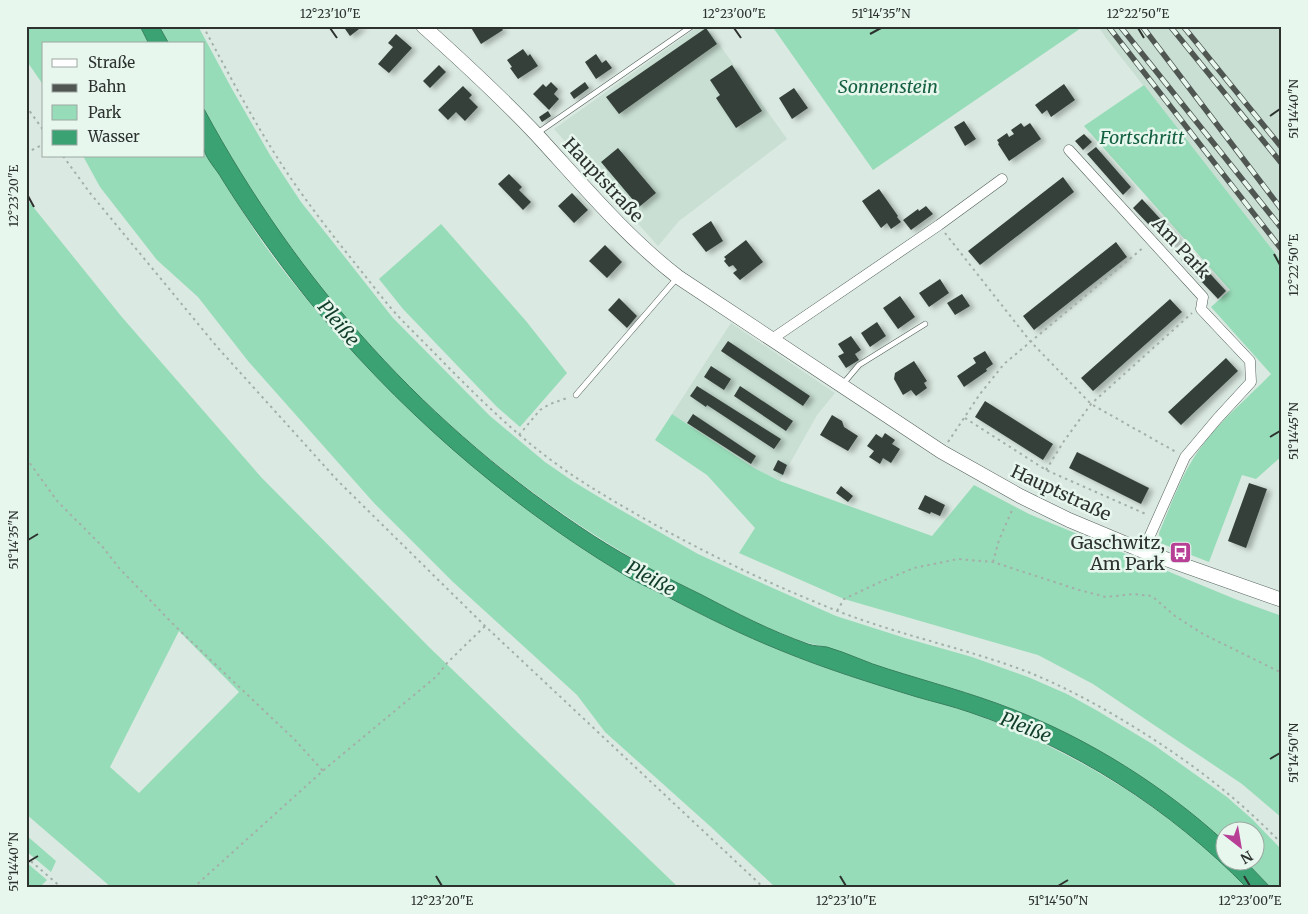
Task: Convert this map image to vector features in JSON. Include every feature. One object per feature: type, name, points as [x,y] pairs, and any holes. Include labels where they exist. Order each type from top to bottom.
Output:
[{"type":"main road","name":"Hauptstraße","points":[[423,26],[496,93],[626,232],[653,258],[678,277],[942,452],[1020,496],[1069,520],[1143,551],[1282,600]]},
{"type":"street","name":"Am Park","points":[[1069,150],[1203,296],[1201,309],[1250,361],[1251,382],[1216,418],[1185,457],[1143,551]]},
{"type":"street","points":[[772,339],[939,225],[1002,179]]},
{"type":"lane","points":[[536,134],[692,26]]},
{"type":"lane","points":[[576,395],[678,277]]},
{"type":"lane","points":[[841,385],[859,365],[925,324]]},
{"type":"path","points":[[203,26],[275,154],[305,199],[396,314],[492,412],[519,435],[576,478],[700,550],[837,611],[1029,672],[1099,706],[1195,767],[1243,805],[1282,844]]},
{"type":"path","points":[[26,106],[42,128]]},
{"type":"path","points":[[26,153],[42,145]]},
{"type":"path","points":[[64,158],[225,356],[338,481],[484,626],[764,888]]},
{"type":"path","points":[[939,225],[1030,341],[1091,404],[1185,457]]},
{"type":"path","points":[[942,452],[980,394],[1004,364],[1152,240]]},
{"type":"path","points":[[1046,470],[1091,404],[1193,312],[1201,309]]},
{"type":"path","points":[[519,435],[540,410],[550,404],[576,395]]},
{"type":"path","points":[[964,418],[1046,470],[1157,519]]},
{"type":"path","points":[[26,458],[58,502],[102,546],[119,568],[176,626],[289,734],[323,771]]},
{"type":"path","points":[[993,562],[999,540],[1020,496]]},
{"type":"path","points":[[837,611],[844,599],[878,582],[914,568],[958,559],[993,562],[1106,597],[1134,594],[1152,596],[1175,616],[1203,634],[1282,673]]},
{"type":"path","points":[[194,888],[323,771],[437,676],[447,663],[484,626]]},
{"type":"path","points":[[26,856],[62,888]]},
{"type":"shaded area","points":[[699,26],[706,26],[787,139],[679,221],[658,246],[554,129]]},
{"type":"shaded area","points":[[1098,26],[1282,26],[1282,262],[1106,38]]},
{"type":"shaded area","points":[[731,323],[835,393],[817,415],[780,481],[754,468],[672,414]]},
{"type":"green space","points":[[26,26],[140,26],[148,42],[42,42],[42,83],[26,60]]},
{"type":"green space","points":[[159,26],[198,26],[270,155],[301,202],[393,318],[490,416],[545,462],[574,482],[698,554],[748,577],[836,616],[972,657],[1028,677],[1067,694],[1154,745],[1227,797],[1255,822],[1216,822],[1216,834],[1151,783],[1069,735],[1012,709],[798,640],[727,609],[658,573],[592,533],[528,489],[468,441],[411,388],[358,332],[309,272],[275,226],[254,195],[205,112],[205,42],[168,42]]},
{"type":"green space","name":"Sonnenstein","points":[[772,26],[1084,26],[873,170]]},
{"type":"green space","name":"Fortschritt","points":[[1144,85],[1282,262],[1282,456],[1256,479],[1242,475],[1209,562],[1160,543],[1159,533],[1182,480],[1199,450],[1224,420],[1271,374],[1211,307],[1230,290],[1084,126]]},
{"type":"green space","points":[[205,151],[265,245],[318,313],[351,350],[421,420],[496,485],[535,515],[638,583],[741,634],[833,670],[972,713],[1010,728],[1084,764],[1119,785],[1186,832],[1216,858],[1216,872],[1230,872],[1247,888],[776,888],[605,732],[577,695],[453,582],[374,503],[248,361],[198,297],[157,260],[100,187],[84,158],[205,158]]},
{"type":"green space","points":[[26,198],[121,316],[261,477],[430,648],[679,888],[112,888],[26,814]],"holes":[[[179,631],[239,692],[139,793],[110,767]]]},
{"type":"green space","points":[[441,224],[526,321],[567,373],[520,427],[497,407],[403,309],[379,279]]},
{"type":"green space","points":[[672,414],[754,468],[780,481],[932,536],[974,485],[1029,514],[1235,599],[1282,616],[1282,818],[1242,784],[1093,684],[1038,655],[844,599],[739,553],[755,528],[707,475],[655,440]]},
{"type":"green space","points":[[1266,833],[1282,850],[1282,888],[1271,888],[1256,872],[1266,872]]},
{"type":"green space","points":[[26,835],[56,861],[51,872],[26,851]]},
{"type":"green space","points":[[26,862],[47,880],[39,888],[26,888]]},
{"type":"water","points":[[140,26],[159,26],[168,42],[148,42]]},
{"type":"water","name":"Pleiße","points":[[205,111],[241,173],[281,234],[325,292],[372,347],[422,399],[476,448],[533,494],[594,536],[661,574],[767,628],[808,644],[835,649],[880,667],[997,703],[1069,735],[1125,766],[1201,821],[1216,834],[1216,858],[1153,807],[1082,762],[1045,743],[1008,726],[969,712],[849,676],[799,658],[709,618],[630,578],[574,543],[491,482],[413,413],[377,377],[341,339],[285,271],[205,152]]},
{"type":"water","points":[[1230,872],[1256,872],[1271,888],[1247,888]]},
{"type":"building","points":[[343,26],[363,26],[350,36]]},
{"type":"building","points":[[470,26],[500,26],[503,30],[481,44]]},
{"type":"building","points":[[706,28],[717,44],[619,114],[606,97]]},
{"type":"building","points":[[396,34],[412,48],[389,73],[378,64],[393,47],[388,43]]},
{"type":"building","points":[[523,49],[528,56],[530,54],[538,66],[518,79],[507,60]]},
{"type":"building","points":[[596,54],[602,63],[606,60],[612,68],[596,79],[585,62]]},
{"type":"building","points":[[439,65],[446,72],[430,88],[423,81]]},
{"type":"building","points":[[732,65],[762,111],[736,128],[716,98],[720,95],[710,80]]},
{"type":"building","points":[[551,82],[558,89],[554,94],[559,99],[549,110],[533,94],[543,84],[546,87]]},
{"type":"building","points":[[585,82],[589,88],[574,99],[570,93]]},
{"type":"building","points":[[1064,84],[1075,100],[1051,117],[1047,110],[1042,114],[1035,105]]},
{"type":"building","points":[[463,86],[472,95],[469,98],[478,107],[465,121],[456,112],[448,120],[438,110]]},
{"type":"building","points":[[794,88],[808,108],[792,119],[779,98]]},
{"type":"building","points":[[548,111],[551,116],[542,122],[539,117]]},
{"type":"building","points":[[964,121],[976,139],[965,146],[954,127]]},
{"type":"building","points":[[1021,123],[1024,127],[1030,123],[1041,139],[1009,161],[997,140],[1007,133],[1009,137],[1014,134],[1011,130]]},
{"type":"building","points":[[1084,134],[1092,142],[1083,150],[1075,141]]},
{"type":"building","points":[[1096,147],[1131,187],[1123,195],[1087,154]]},
{"type":"building","points":[[618,148],[656,193],[639,207],[601,162]]},
{"type":"building","points":[[509,174],[522,187],[519,190],[531,202],[523,210],[498,184]]},
{"type":"building","points":[[1063,177],[1074,192],[980,265],[968,251]]},
{"type":"building","points":[[879,189],[901,222],[891,229],[887,223],[881,228],[862,201]]},
{"type":"building","points":[[572,193],[588,210],[574,223],[558,206]]},
{"type":"building","points":[[1142,199],[1179,239],[1170,247],[1133,208]]},
{"type":"building","points":[[926,206],[933,214],[911,230],[903,220],[918,209],[919,211]]},
{"type":"building","points":[[711,221],[723,241],[706,252],[692,234]]},
{"type":"building","points":[[746,240],[763,262],[740,280],[733,273],[737,270],[733,265],[729,267],[724,261],[726,259],[724,257]]},
{"type":"building","points":[[1116,242],[1127,257],[1034,330],[1023,316]]},
{"type":"building","points":[[605,245],[622,262],[607,278],[589,261]]},
{"type":"building","points":[[1190,252],[1226,291],[1218,299],[1181,260]]},
{"type":"building","points":[[940,279],[949,293],[929,307],[919,293]]},
{"type":"building","points":[[962,294],[970,306],[955,315],[947,303]]},
{"type":"building","points":[[900,296],[915,317],[898,329],[883,308]]},
{"type":"building","points":[[619,298],[637,316],[627,328],[608,310]]},
{"type":"building","points":[[1170,299],[1182,312],[1093,391],[1081,378]]},
{"type":"building","points":[[877,322],[886,336],[870,347],[861,333]]},
{"type":"building","points":[[851,336],[861,350],[855,354],[859,360],[846,368],[838,356],[844,353],[838,344]]},
{"type":"building","points":[[728,341],[810,396],[803,406],[721,351]]},
{"type":"building","points":[[985,351],[993,364],[986,369],[987,371],[964,387],[957,376],[976,363],[973,358]]},
{"type":"building","points":[[1226,358],[1238,371],[1181,425],[1168,412]]},
{"type":"building","points":[[914,361],[927,381],[924,383],[927,388],[916,396],[911,390],[903,395],[894,379],[895,373]]},
{"type":"building","points":[[711,366],[731,379],[724,390],[704,377]]},
{"type":"building","points":[[697,386],[781,439],[774,449],[690,396]]},
{"type":"building","points":[[740,386],[793,421],[786,431],[734,396]]},
{"type":"building","points":[[985,401],[1053,444],[1043,460],[975,417]]},
{"type":"building","points":[[693,414],[756,456],[751,464],[687,423]]},
{"type":"building","points":[[832,415],[842,421],[844,427],[858,436],[848,451],[820,435]]},
{"type":"building","points":[[885,433],[895,440],[892,444],[900,449],[891,463],[883,458],[880,464],[869,457],[874,451],[867,446],[876,434],[882,438]]},
{"type":"building","points":[[1077,452],[1149,488],[1141,504],[1069,468]]},
{"type":"building","points":[[778,460],[787,465],[783,475],[773,470]]},
{"type":"building","points":[[1249,483],[1267,489],[1246,548],[1228,541]]},
{"type":"building","points":[[841,486],[853,496],[848,502],[836,493]]},
{"type":"building","points":[[925,495],[945,505],[940,516],[918,509]]},
{"type":"railway","points":[[1108,26],[1282,250]]},
{"type":"railway","points":[[1120,26],[1282,229]]},
{"type":"railway","points":[[1142,26],[1282,210]]},
{"type":"railway","points":[[1170,26],[1282,164]]},
{"type":"railway","points":[[1183,26],[1282,148]]},
{"type":"place","name":"Gaschwitz, Am Park","points":[[1181,553]]}]
